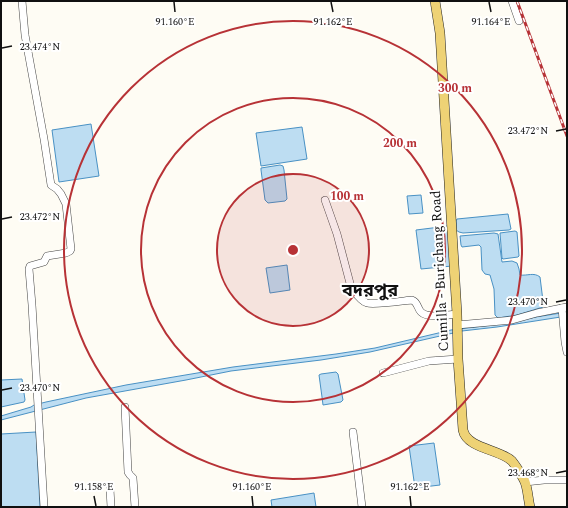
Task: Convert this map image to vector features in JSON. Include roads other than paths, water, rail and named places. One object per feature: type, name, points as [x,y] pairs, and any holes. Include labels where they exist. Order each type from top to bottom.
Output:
[{"type":"main road","name":"Cumilla - Burichang Road","points":[[435,1],[440,33],[457,314],[458,359],[465,435],[469,440],[476,444],[510,460],[525,482],[530,507]]},
{"type":"street","points":[[22,1],[25,35],[51,185],[61,194],[66,204],[71,248],[70,251],[66,253],[47,256],[44,262],[30,266],[29,269],[44,507]]},
{"type":"street","points":[[512,1],[519,21]]},
{"type":"street","points":[[325,200],[337,234],[351,287],[365,303],[373,304],[414,300],[420,312],[426,316],[457,314]]},
{"type":"street","points":[[457,325],[512,320],[537,313],[564,312],[567,352]]},
{"type":"street","points":[[383,373],[429,361],[458,359]]},
{"type":"street","points":[[125,407],[128,472],[133,478],[135,507]]},
{"type":"street","points":[[353,432],[362,507]]},
{"type":"street","points":[[525,482],[567,480]]},
{"type":"street","points":[[110,489],[111,507]]},
{"type":"water","points":[[91,124],[99,176],[59,182],[52,130]]},
{"type":"water","points":[[302,127],[307,159],[261,166],[256,133]]},
{"type":"water","points":[[280,165],[283,166],[284,170],[287,199],[285,201],[268,203],[265,200],[261,168]]},
{"type":"water","points":[[421,195],[423,213],[409,214],[407,196]]},
{"type":"water","points":[[508,214],[511,229],[509,230],[463,233],[456,230],[457,219]]},
{"type":"water","points":[[448,226],[452,266],[421,269],[416,230]]},
{"type":"water","points":[[517,232],[519,256],[503,259],[500,233]]},
{"type":"water","points":[[494,233],[498,234],[502,262],[512,261],[517,263],[520,275],[533,274],[540,277],[543,307],[517,315],[498,318],[495,315],[494,289],[490,275],[485,274],[482,270],[481,247],[479,245],[462,247],[460,236]]},
{"type":"water","points":[[287,265],[290,290],[270,293],[266,268]]},
{"type":"water","points":[[567,312],[567,316],[462,331],[370,352],[321,360],[231,371],[86,398],[1,420],[1,416],[34,405],[126,385],[233,367],[375,348],[451,330],[508,323]]},
{"type":"water","points":[[336,372],[338,374],[343,400],[341,402],[323,405],[319,375]]},
{"type":"water","points":[[22,379],[24,402],[1,407],[1,380]]},
{"type":"water","points":[[36,432],[40,507],[1,507],[1,434]]},
{"type":"water","points":[[434,443],[440,485],[415,488],[409,446]]},
{"type":"water","points":[[314,493],[316,507],[272,507],[271,500]]},
{"type":"railway","points":[[517,1],[567,136]]},
{"type":"district","name":"বদরপুর","points":[[370,290]]}]
